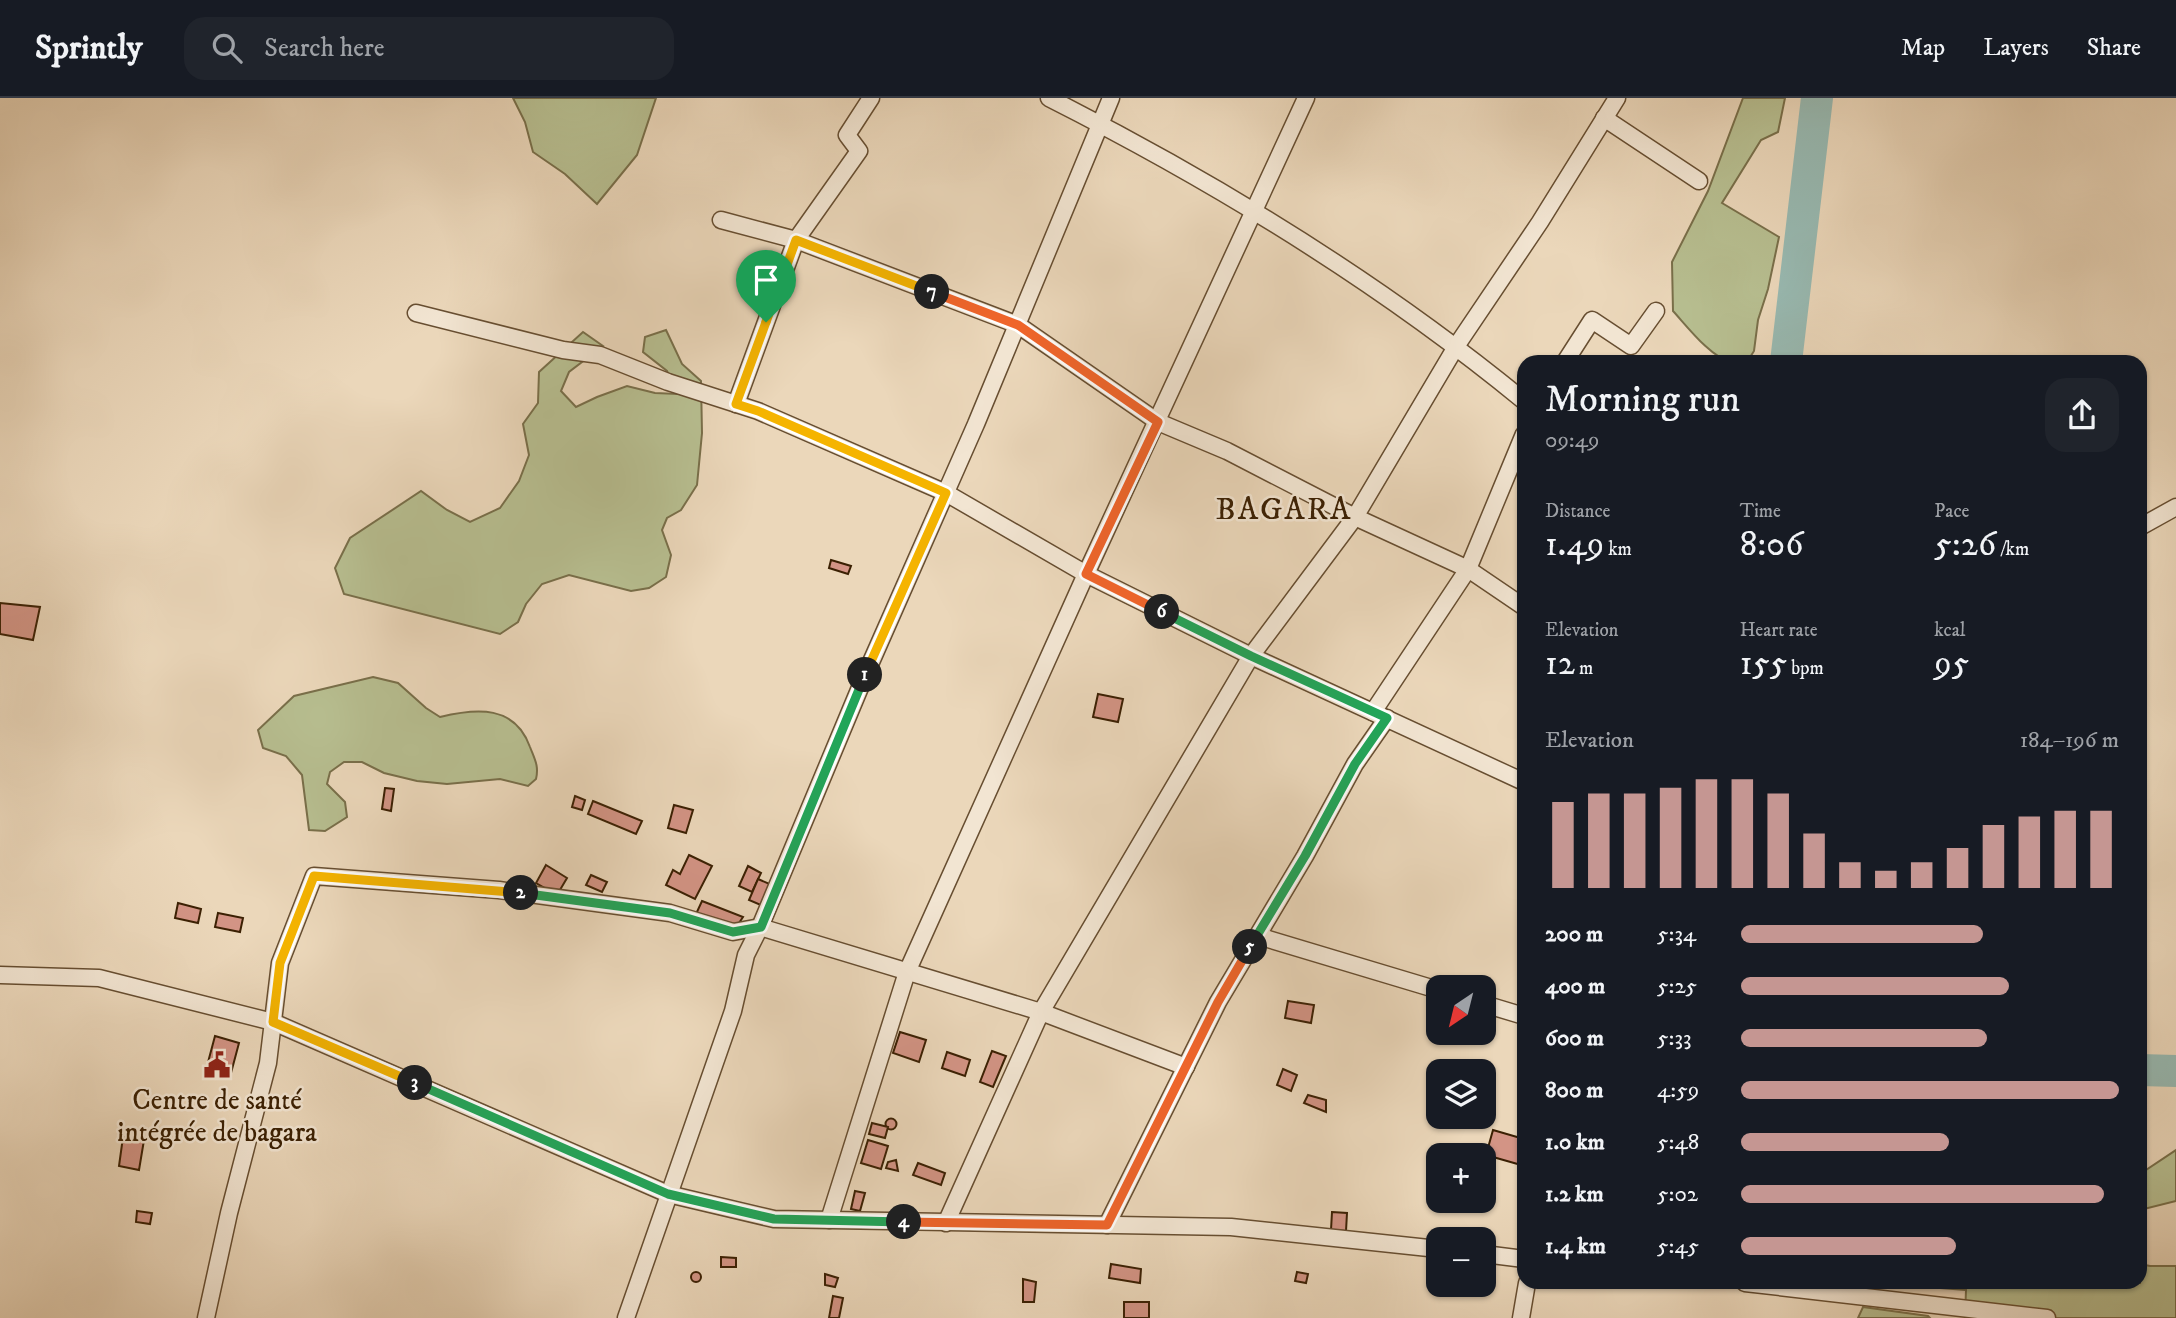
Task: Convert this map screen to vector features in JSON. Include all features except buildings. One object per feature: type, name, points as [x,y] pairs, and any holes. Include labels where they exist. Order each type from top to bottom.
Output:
[{"type":"street","points":[[736,404],[796,240],[859,152],[847,135],[871,98]]},
{"type":"street","points":[[1049,98],[1255,210],[1457,345],[1517,395]]},
{"type":"street","points":[[626,1318],[733,1011],[746,955],[761,927],[864,678],[1018,325],[1111,98]]},
{"type":"street","points":[[829,1220],[907,972],[1086,574],[1306,98]]},
{"type":"street","points":[[946,1223],[1041,1012],[1251,656],[1355,517],[1457,345],[1540,222],[1616,98]]},
{"type":"street","points":[[1604,118],[1699,181]]},
{"type":"street","points":[[721,219],[796,240],[1018,325],[1158,422],[1227,451],[1355,517],[1468,569],[1517,602]]},
{"type":"street","points":[[1570,355],[1592,320],[1632,346],[1656,311]]},
{"type":"street","points":[[416,313],[563,350],[600,355],[668,383],[758,411],[946,493],[1086,574],[1251,656],[1517,779]]},
{"type":"street","points":[[1107,1225],[1218,1002],[1305,856],[1380,715],[1468,569],[1517,450]]},
{"type":"street","points":[[2147,523],[2176,506]]},
{"type":"street","points":[[206,1318],[229,1213],[268,1063],[280,963],[314,876],[512,892],[670,913],[733,932],[761,927],[1041,1012],[1186,1066]]},
{"type":"street","points":[[1258,936],[1426,986]]},
{"type":"street","points":[[0,975],[99,978],[273,1022],[668,1194],[774,1219],[1231,1227],[1426,1249]]},
{"type":"street","points":[[1496,1008],[1517,1014]]},
{"type":"street","points":[[1496,1256],[1517,1258]]},
{"type":"street","points":[[1521,1318],[1526,1289]]},
{"type":"street","points":[[1797,1289],[2047,1318]]},
{"type":"green space","points":[[513,98],[656,98],[637,155],[597,204],[565,174],[533,152],[525,122]]},
{"type":"green space","points":[[1743,98],[1785,98],[1778,132],[1761,140],[1722,203],[1779,237],[1751,355],[1717,355],[1673,311],[1672,262],[1708,191]]},
{"type":"green space","points":[[666,330],[682,364],[701,381],[702,433],[697,485],[681,510],[667,518],[662,530],[671,555],[666,577],[649,588],[631,591],[569,575],[542,584],[526,604],[518,622],[500,634],[344,594],[335,568],[350,538],[421,491],[447,510],[470,522],[500,508],[519,481],[529,455],[523,424],[538,403],[539,372],[583,332],[603,346],[569,372],[561,391],[576,407],[627,386],[655,393],[677,394],[667,371],[643,352],[645,337]]},
{"type":"green space","points":[[373,677],[398,683],[440,717],[481,711],[505,717],[515,723],[523,733],[536,763],[536,779],[528,786],[500,779],[447,784],[417,781],[384,773],[362,762],[344,762],[330,772],[327,784],[345,802],[347,817],[325,831],[309,830],[302,775],[286,756],[263,748],[258,730],[294,696]]},
{"type":"green space","points":[[2176,1150],[2176,1201],[2147,1208],[2147,1169]]},
{"type":"green space","points":[[2147,1265],[2176,1266],[2176,1318],[1965,1318],[1966,1290],[1953,1289],[2147,1289]]},
{"type":"green space","points":[[1863,1307],[1928,1316],[1930,1318],[1858,1318]]},
{"type":"waterway","points":[[1787,355],[1817,98]]},
{"type":"waterway","points":[[2147,1070],[2176,1071]]},
{"type":"place","name":"Centre de santé intégrée de bagara","points":[[217,1065]]},
{"type":"district","name":"BAGARA","points":[[1284,510]]},
{"type":"route","points":[[796,240],[1018,325],[1158,422],[1086,574],[1251,656],[1387,718],[1355,764],[1305,856],[1218,1002],[1107,1225],[774,1219],[668,1194],[273,1022],[280,963],[314,876],[499,890],[670,913],[733,932],[761,927],[864,678],[946,493],[758,411],[736,404],[766,322],[796,240]]}]
